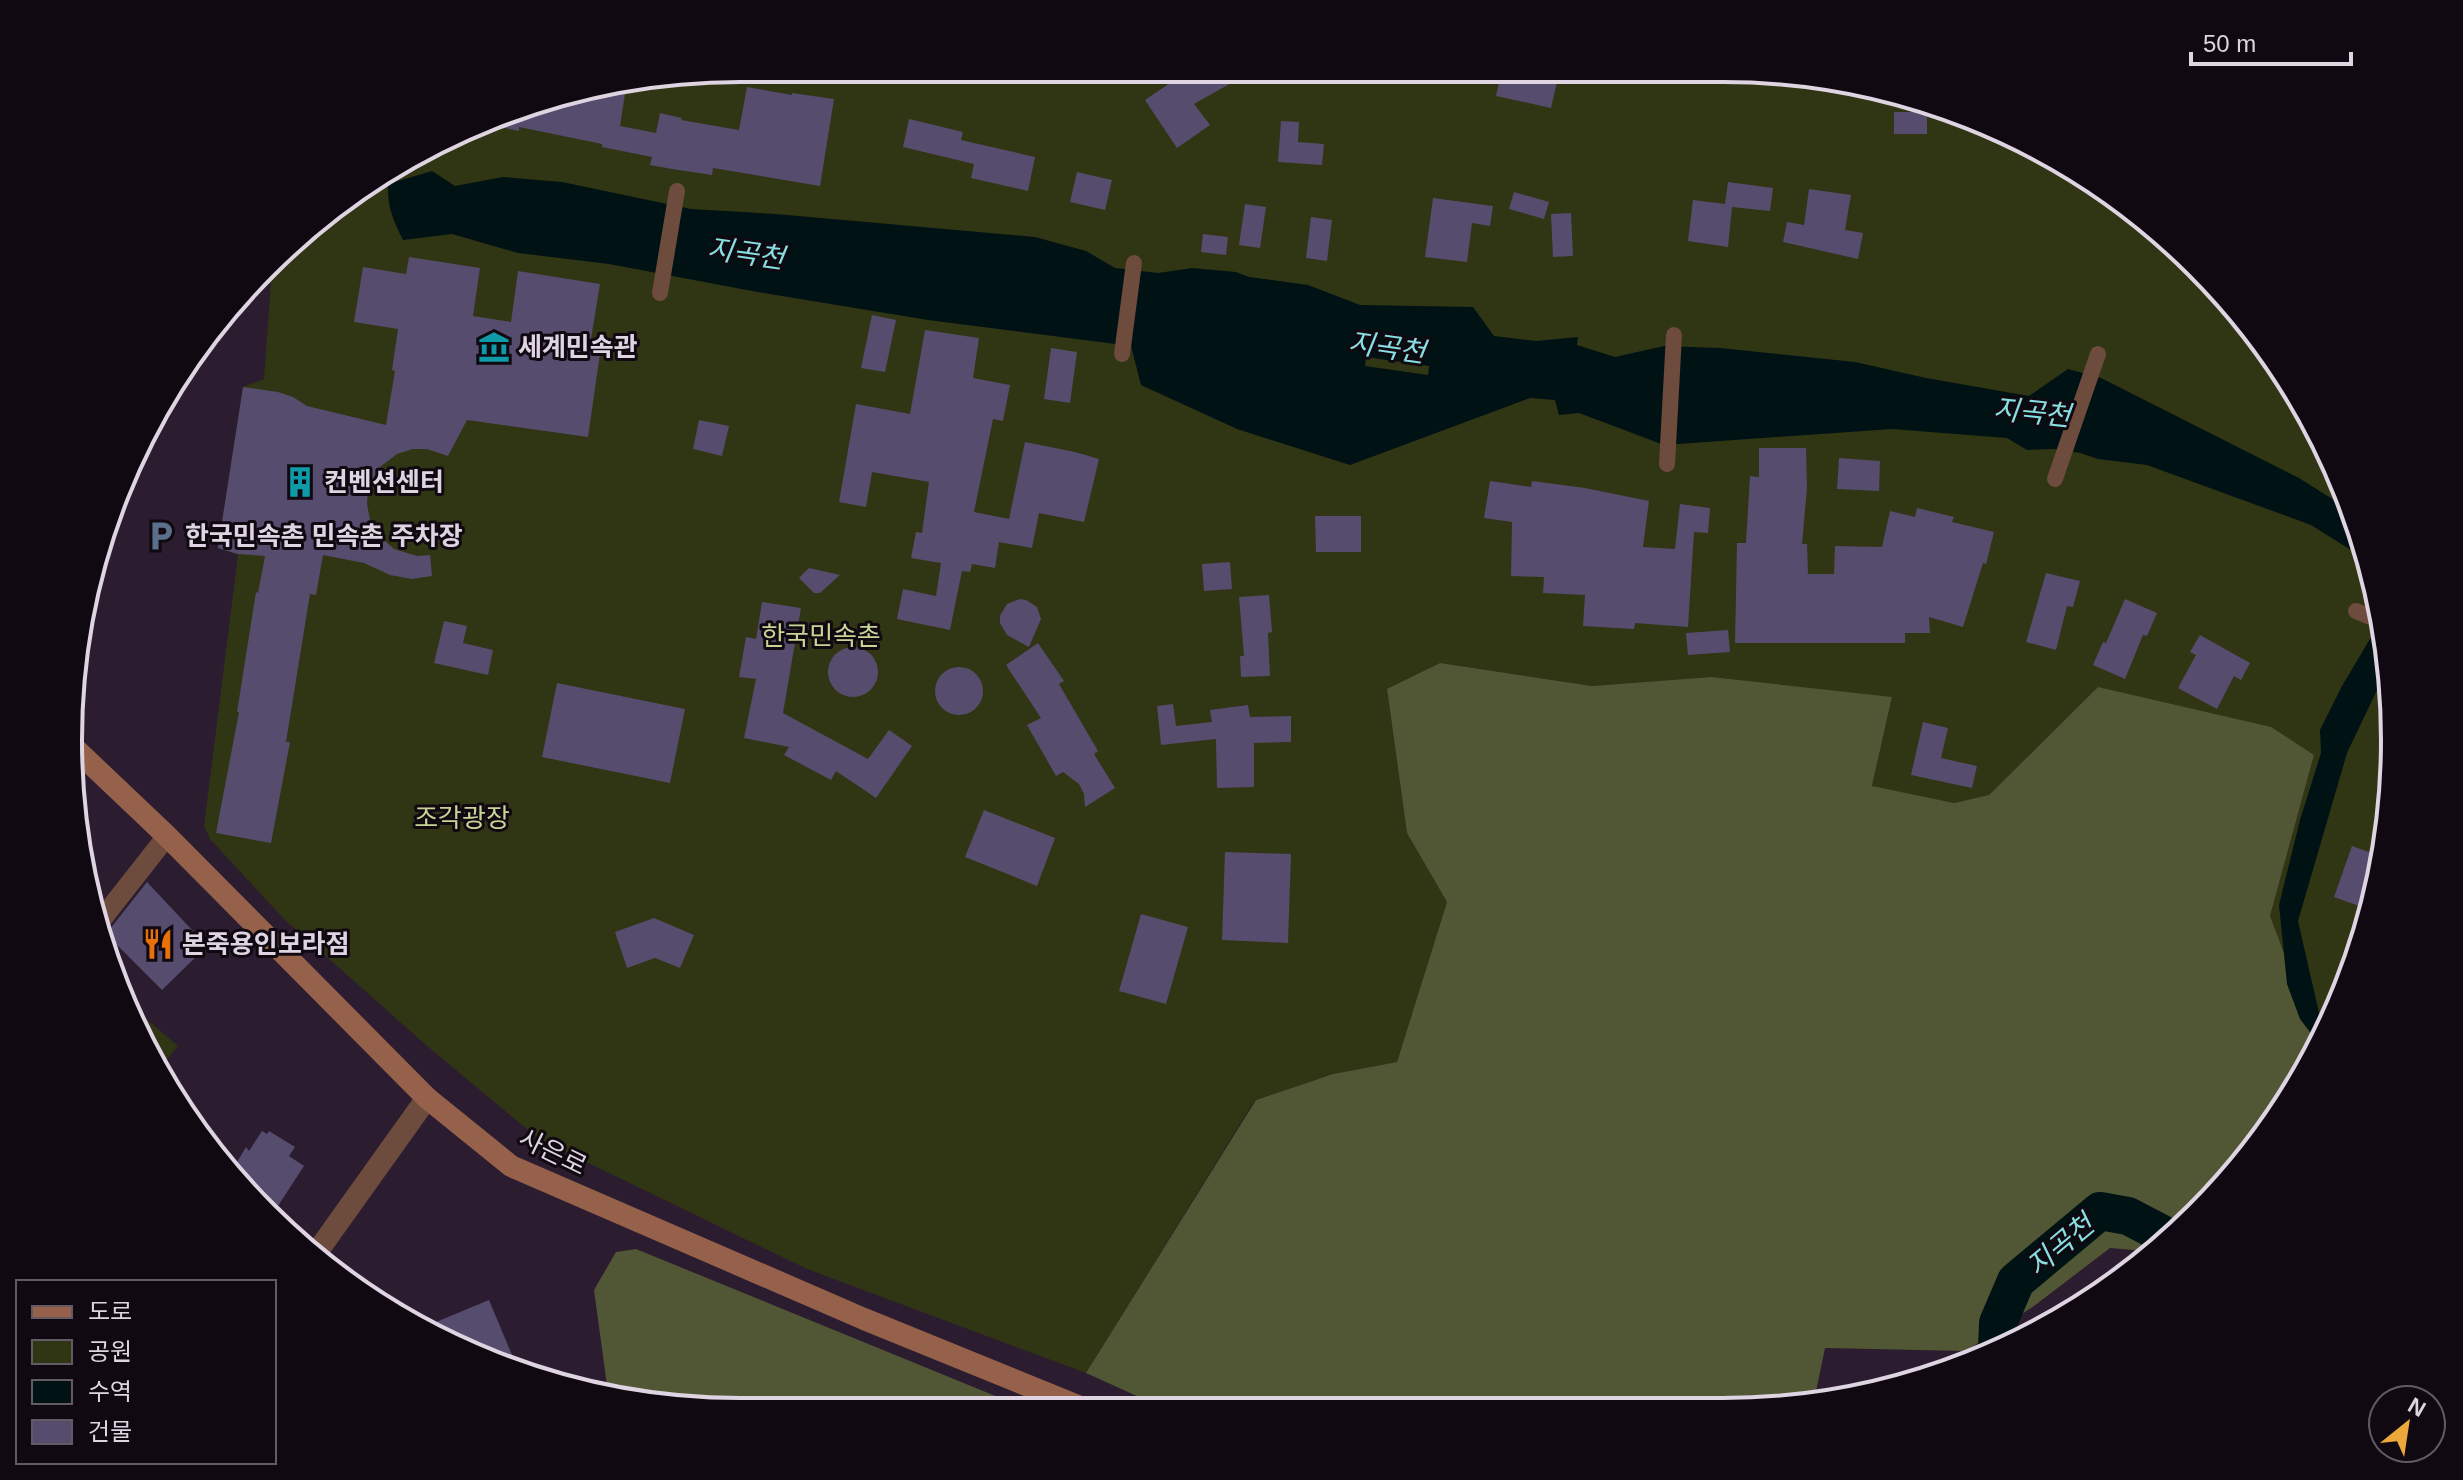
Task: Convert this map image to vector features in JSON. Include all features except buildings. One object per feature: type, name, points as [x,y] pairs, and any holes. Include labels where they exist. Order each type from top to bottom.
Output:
[{"type":"main road","name":"사은로","points":[[82,756],[167,836],[427,1098],[511,1166],[864,1319],[1058,1398]]},
{"type":"street","points":[[660,293],[677,191]]},
{"type":"street","points":[[1122,354],[1134,263]]},
{"type":"street","points":[[1667,464],[1674,335]]},
{"type":"street","points":[[2055,479],[2098,354]]},
{"type":"street","points":[[2356,611],[2369,616]]},
{"type":"street","points":[[105,915],[167,836]]},
{"type":"street","points":[[321,1247],[427,1098]]},
{"type":"green space","name":"한국민속촌","points":[[740,82],[1723,82],[1809,88],[1893,104],[1975,132],[2014,150],[2052,170],[2124,218],[2157,245],[2218,306],[2270,374],[2293,411],[2331,488],[2346,528],[2359,570],[2375,654],[2380,697],[2380,783],[2359,910],[2331,992],[2308,1041],[2270,916],[2314,755],[2098,687],[1989,795],[1954,803],[1872,787],[1892,698],[1711,677],[1592,686],[1440,663],[1387,690],[1407,833],[1447,902],[1397,1062],[1333,1074],[1255,1100],[1086,1373],[807,1269],[539,1139],[426,1045],[284,919],[210,839],[204,826],[238,555],[218,548],[243,387],[264,379],[271,279],[339,218],[411,170],[488,132],[570,104],[612,95],[697,83]]},
{"type":"green space","points":[[1440,663],[1592,686],[1711,677],[1892,697],[1872,786],[1954,803],[1989,795],[2098,687],[2271,727],[2314,755],[2270,916],[2300,996],[2316,1025],[2293,1069],[2245,1141],[2218,1174],[2157,1235],[2138,1250],[2110,1248],[2034,1306],[1966,1351],[1825,1348],[1816,1391],[1766,1397],[1141,1398],[1086,1373],[1256,1100],[1333,1074],[1397,1062],[1447,902],[1407,833],[1387,689]]},
{"type":"green space","points":[[143,1016],[178,1046],[166,1061]]},
{"type":"green space","points":[[636,1249],[1000,1398],[697,1397],[607,1384],[594,1290],[616,1252]]},
{"type":"water","points":[[432,171],[455,186],[503,177],[562,182],[691,209],[1035,237],[1086,251],[1115,268],[1158,273],[1192,268],[1236,272],[1249,277],[1308,285],[1360,305],[1473,307],[1494,336],[1536,341],[1578,337],[1577,345],[1615,357],[1664,346],[1720,348],[1855,362],[2029,396],[2068,369],[2101,378],[2299,478],[2336,501],[2353,551],[2311,525],[2147,465],[2054,449],[2027,450],[2007,438],[1892,429],[1664,445],[1579,413],[1559,415],[1555,400],[1530,398],[1350,465],[1237,429],[1141,385],[1131,346],[928,320],[609,264],[518,253],[452,234],[403,240],[391,213],[388,184]],"holes":[[[1366,357],[1429,366],[1428,375],[1365,366]]]},
{"type":"water","points":[[2372,636],[2379,686],[2347,753],[2298,921],[2320,1016],[2311,1034],[2300,1019],[2287,984],[2279,905],[2321,753],[2320,730]]},
{"type":"waterway","name":"지곡천","points":[[1997,1338],[1998,1323],[2016,1281],[2100,1211],[2128,1216],[2160,1233]]},
{"type":"place","name":"세계민속관","points":[[494,347]]},
{"type":"place","name":"컨벤션센터","points":[[300,482]]},
{"type":"place","name":"한국민속촌 민속촌 주차장","points":[[161,536]]},
{"type":"place","name":"본죽용인보라점","points":[[158,944]]},
{"type":"park label","name":"조각광장","points":[[462,818]]}]
